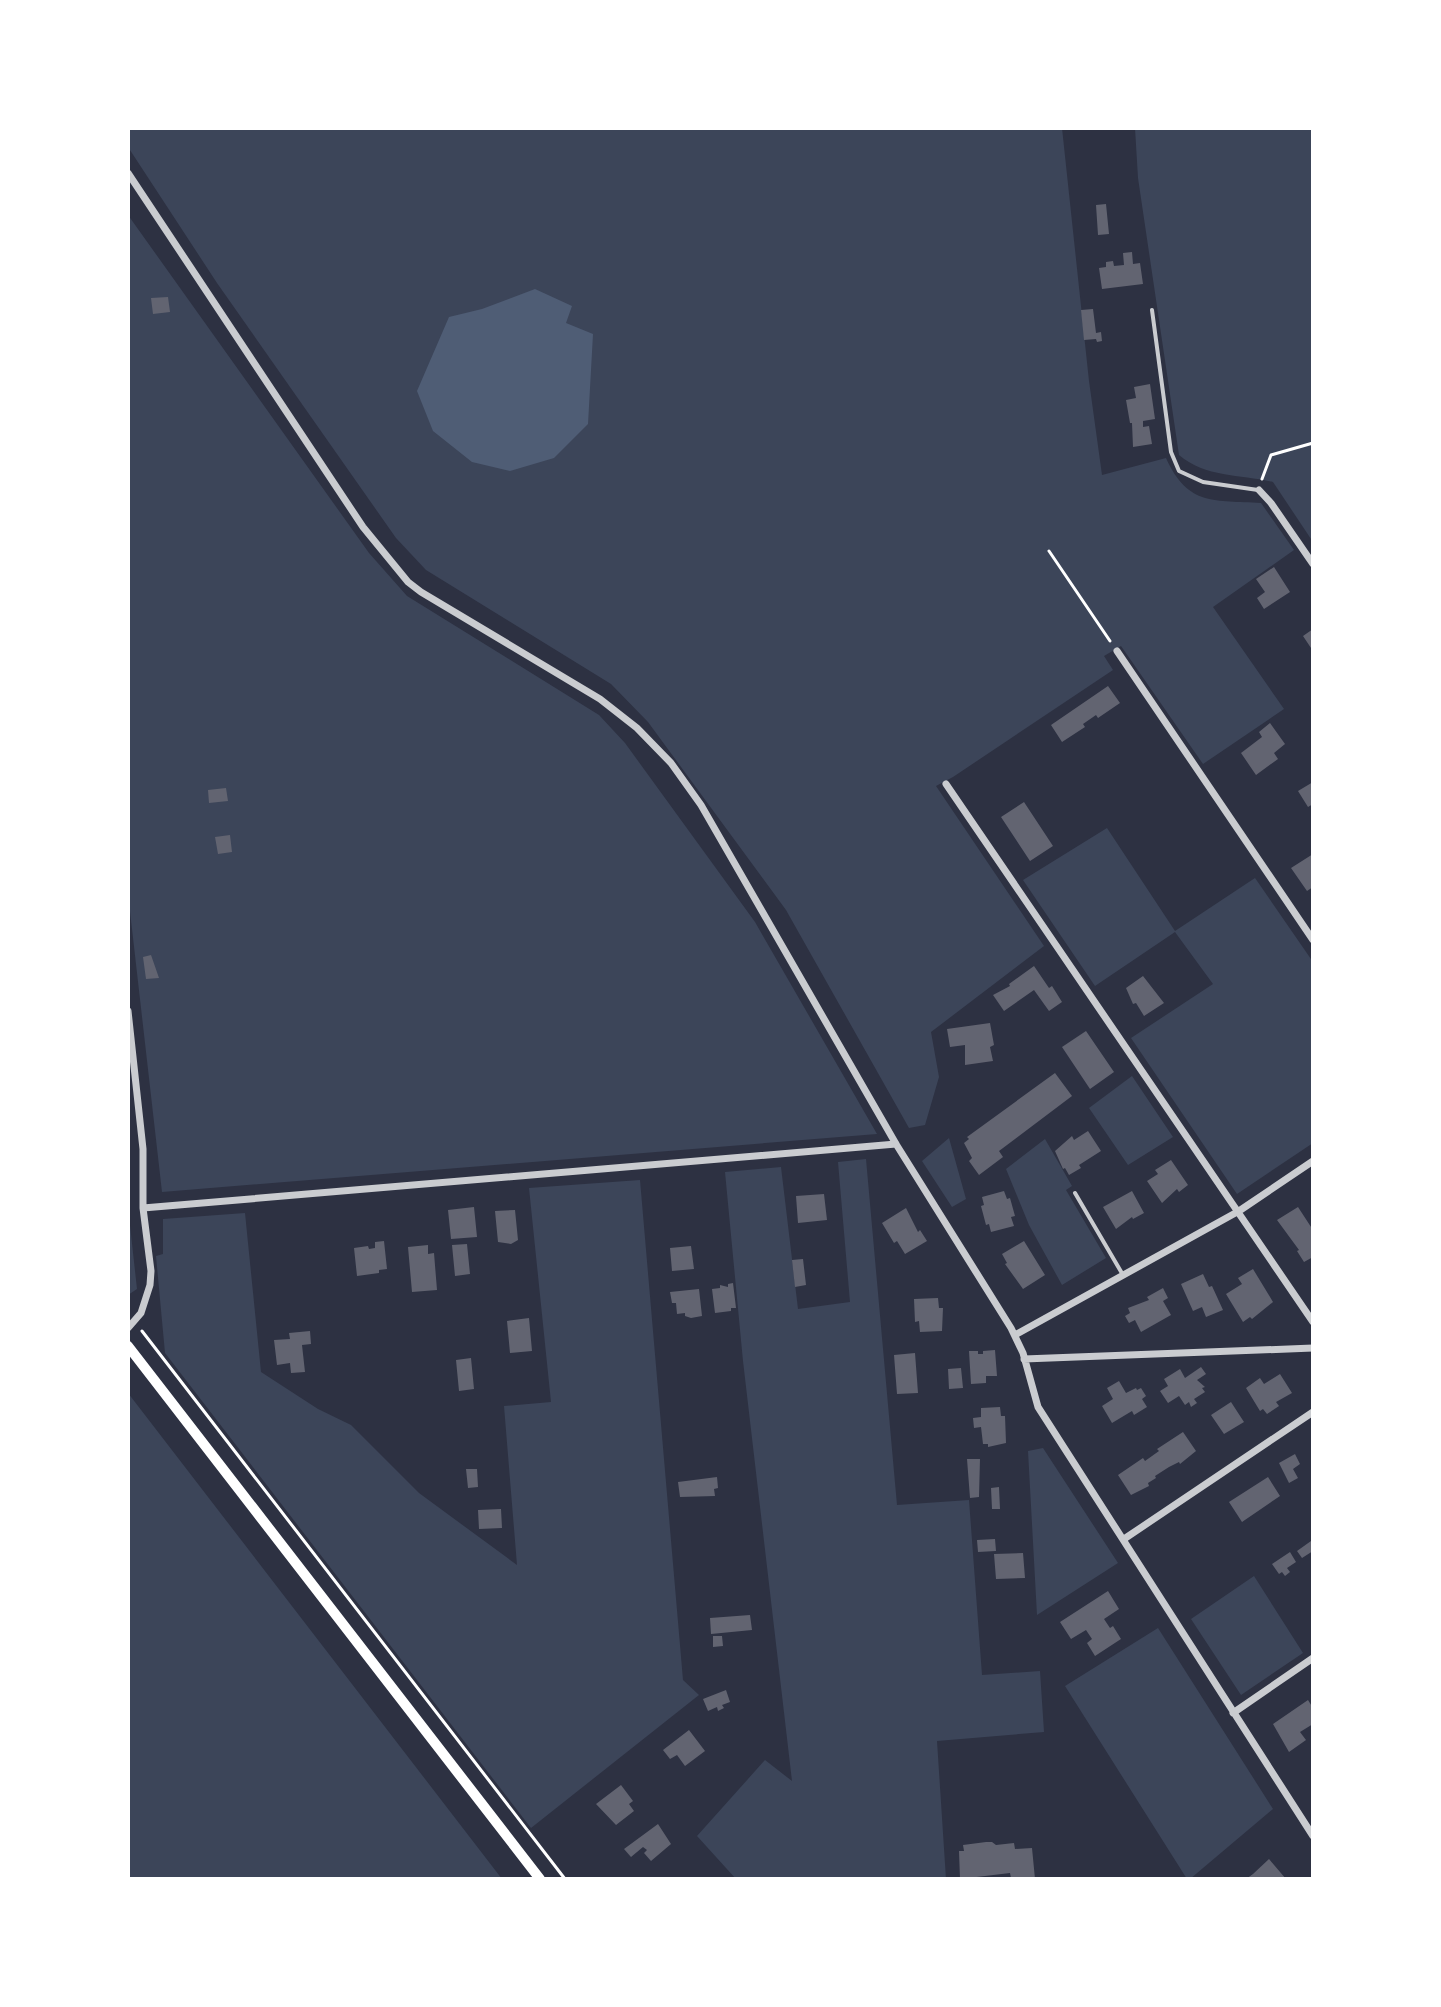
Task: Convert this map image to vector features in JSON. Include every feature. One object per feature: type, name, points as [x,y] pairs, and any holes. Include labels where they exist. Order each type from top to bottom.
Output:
[{"type":"main road","points":[[128,1346],[540,1879]]},
{"type":"street","points":[[128,173],[363,527],[408,582],[600,699],[637,728],[671,763],[701,805],[896,1144],[1015,1335],[1038,1407],[1313,1836]]},
{"type":"street","points":[[1259,490],[1313,564]]},
{"type":"street","points":[[1117,651],[1313,940]]},
{"type":"street","points":[[946,784],[1313,1322]]},
{"type":"street","points":[[128,1011],[143,1149],[143,1208],[150,1285],[132,1325]]},
{"type":"street","points":[[143,1208],[896,1144]]},
{"type":"street","points":[[1015,1335],[1239,1211],[1313,1161]]},
{"type":"street","points":[[1024,1359],[1313,1348]]},
{"type":"street","points":[[1124,1539],[1313,1412]]},
{"type":"street","points":[[1233,1713],[1313,1658]]},
{"type":"lane","points":[[1152,310],[1171,452],[1179,471],[1203,482],[1259,490]]},
{"type":"lane","points":[[1075,1193],[1124,1277]]},
{"type":"path","points":[[1259,490],[1271,455],[1313,443]]},
{"type":"path","points":[[1049,551],[1117,651]]},
{"type":"path","points":[[132,1325],[565,1879]]},
{"type":"path","points":[[128,1413],[128,1451]]},
{"type":"shaded area","points":[[128,128],[1062,128],[1102,475],[1166,458],[1184,485],[1204,498],[1261,503],[1294,550],[1213,607],[1284,709],[1203,764],[1121,646],[1104,656],[1113,670],[936,786],[1044,946],[931,1032],[939,1077],[925,1125],[909,1128],[786,910],[648,722],[611,684],[426,570],[396,538],[217,283],[128,147]]},
{"type":"shaded area","points":[[1135,128],[1313,128],[1313,542],[1273,482],[1212,472],[1179,455],[1138,178]]},
{"type":"shaded area","points":[[128,215],[369,553],[407,596],[599,715],[625,743],[755,922],[877,1134],[162,1192],[128,894]]},
{"type":"shaded area","points":[[535,289],[572,306],[566,323],[593,334],[588,424],[554,458],[510,471],[472,462],[433,431],[417,391],[449,317],[482,309]]},
{"type":"shaded area","points":[[1107,828],[1175,931],[1255,878],[1313,962],[1313,1143],[1237,1194],[1131,1038],[1213,984],[1175,932],[1095,986],[1023,880]]},
{"type":"shaded area","points":[[1132,1076],[1173,1137],[1128,1165],[1089,1108]]},
{"type":"shaded area","points":[[949,1138],[966,1199],[952,1207],[922,1161]]},
{"type":"shaded area","points":[[1045,1139],[1072,1186],[1066,1190],[1106,1258],[1062,1285],[1029,1225],[1006,1169]]},
{"type":"shaded area","points":[[866,1159],[897,1505],[969,1500],[982,1675],[1040,1671],[1044,1732],[937,1741],[946,1879],[736,1879],[697,1836],[765,1760],[792,1781],[743,1361],[725,1172],[781,1167],[798,1309],[850,1302],[838,1162]]},
{"type":"shaded area","points":[[640,1180],[683,1680],[699,1695],[531,1828],[165,1353],[156,1256],[163,1254],[163,1219],[245,1213],[261,1372],[318,1409],[351,1425],[419,1493],[517,1565],[504,1406],[551,1402],[529,1188]]},
{"type":"shaded area","points":[[128,1207],[137,1289],[128,1295]]},
{"type":"shaded area","points":[[128,1393],[502,1879],[128,1879]]},
{"type":"shaded area","points":[[1043,1448],[1118,1563],[1037,1615],[1028,1451]]},
{"type":"shaded area","points":[[1254,1576],[1303,1653],[1241,1695],[1191,1619]]},
{"type":"shaded area","points":[[1158,1628],[1273,1809],[1190,1879],[1187,1879],[1065,1686]]},
{"type":"building","points":[[1106,204],[1109,234],[1098,235],[1096,205]]},
{"type":"building","points":[[1132,252],[1133,264],[1140,263],[1143,284],[1102,289],[1099,268],[1113,261],[1114,266],[1124,265],[1123,253]]},
{"type":"building","points":[[168,297],[170,312],[153,314],[151,298]]},
{"type":"building","points":[[1093,309],[1096,333],[1101,332],[1102,341],[1097,342],[1096,339],[1084,340],[1081,310]]},
{"type":"building","points":[[1150,384],[1155,419],[1143,421],[1143,427],[1149,426],[1152,444],[1133,447],[1132,423],[1126,400],[1136,398],[1134,387]]},
{"type":"building","points":[[1274,567],[1290,592],[1264,609],[1257,598],[1265,592],[1256,579]]},
{"type":"building","points":[[1313,629],[1313,651],[1303,636]]},
{"type":"building","points":[[1108,686],[1120,703],[1098,718],[1096,715],[1083,724],[1085,727],[1062,742],[1051,725]]},
{"type":"building","points":[[1270,723],[1285,744],[1274,753],[1278,759],[1256,775],[1241,753],[1262,737],[1259,732]]},
{"type":"building","points":[[1313,782],[1313,804],[1308,807],[1298,791]]},
{"type":"building","points":[[226,788],[228,801],[209,803],[208,790]]},
{"type":"building","points":[[1024,802],[1053,846],[1030,861],[1001,817]]},
{"type":"building","points":[[230,835],[232,852],[218,854],[215,837]]},
{"type":"building","points":[[1313,854],[1313,887],[1307,891],[1291,868]]},
{"type":"building","points":[[151,955],[159,978],[146,979],[143,957]]},
{"type":"building","points":[[1034,966],[1062,1002],[1049,1011],[1034,990],[1004,1011],[993,995],[1010,986]]},
{"type":"building","points":[[1143,976],[1164,1003],[1144,1016],[1136,1003],[1133,1004],[1126,988]]},
{"type":"building","points":[[990,1023],[993,1061],[965,1065],[965,1045],[950,1047],[947,1029]]},
{"type":"building","points":[[1086,1031],[1114,1072],[1090,1089],[1062,1047]]},
{"type":"building","points":[[1055,1073],[1072,1096],[999,1151],[1003,1157],[979,1175],[969,1161],[972,1158],[964,1143],[969,1139],[967,1137]]},
{"type":"building","points":[[1088,1131],[1101,1151],[1069,1175],[1055,1151],[1072,1136],[1074,1140]]},
{"type":"building","points":[[1171,1160],[1188,1185],[1179,1192],[1177,1189],[1162,1203],[1147,1181],[1158,1174],[1155,1170]]},
{"type":"building","points":[[1004,1191],[1007,1199],[1010,1198],[1015,1216],[1011,1217],[1014,1226],[991,1232],[981,1206],[984,1205],[982,1197]]},
{"type":"building","points":[[1132,1191],[1144,1213],[1132,1217],[1116,1229],[1103,1207]]},
{"type":"building","points":[[824,1194],[827,1220],[798,1223],[796,1196]]},
{"type":"building","points":[[474,1207],[477,1237],[451,1239],[448,1210]]},
{"type":"building","points":[[1298,1207],[1313,1230],[1313,1257],[1304,1262],[1277,1220]]},
{"type":"building","points":[[906,1208],[918,1232],[920,1230],[927,1241],[905,1254],[882,1223]]},
{"type":"building","points":[[515,1210],[518,1240],[511,1244],[498,1242],[495,1211]]},
{"type":"building","points":[[384,1241],[387,1269],[357,1276],[354,1248],[375,1248],[375,1242]]},
{"type":"building","points":[[1024,1241],[1045,1275],[1023,1289],[1005,1264],[1002,1254]]},
{"type":"building","points":[[467,1244],[470,1274],[455,1276],[452,1245]]},
{"type":"building","points":[[428,1245],[428,1254],[434,1253],[437,1290],[412,1292],[408,1247]]},
{"type":"building","points":[[691,1246],[694,1269],[672,1271],[670,1248]]},
{"type":"building","points":[[803,1259],[806,1285],[795,1287],[792,1260]]},
{"type":"building","points":[[1253,1269],[1273,1302],[1252,1319],[1250,1317],[1243,1322],[1226,1294],[1242,1284],[1238,1278]]},
{"type":"building","points":[[1203,1274],[1223,1310],[1206,1317],[1202,1307],[1193,1311],[1181,1284]]},
{"type":"building","points":[[733,1283],[736,1308],[715,1313],[712,1289],[720,1288],[720,1285],[728,1287]]},
{"type":"building","points":[[1163,1288],[1168,1298],[1163,1301],[1171,1315],[1141,1332],[1135,1320],[1129,1323],[1125,1316],[1130,1313],[1128,1308],[1149,1300],[1147,1297]]},
{"type":"building","points":[[699,1289],[702,1316],[691,1318],[685,1313],[677,1314],[670,1292]]},
{"type":"building","points":[[938,1298],[939,1308],[943,1308],[942,1331],[920,1332],[919,1321],[915,1322],[914,1299]]},
{"type":"building","points":[[529,1318],[532,1351],[510,1353],[507,1321]]},
{"type":"building","points":[[310,1331],[311,1344],[302,1345],[305,1372],[291,1373],[290,1363],[277,1365],[274,1340],[290,1339],[289,1333]]},
{"type":"building","points":[[995,1350],[997,1376],[986,1376],[986,1383],[971,1384],[969,1351],[983,1354],[983,1351]]},
{"type":"building","points":[[915,1353],[918,1393],[897,1394],[894,1355]]},
{"type":"building","points":[[471,1358],[474,1389],[459,1391],[456,1360]]},
{"type":"building","points":[[1201,1367],[1206,1374],[1197,1380],[1205,1387],[1202,1388],[1205,1392],[1194,1399],[1197,1403],[1191,1407],[1189,1402],[1185,1405],[1179,1396],[1168,1403],[1160,1391],[1168,1386],[1164,1379],[1180,1369],[1185,1378]]},
{"type":"building","points":[[961,1368],[963,1388],[949,1389],[948,1369]]},
{"type":"building","points":[[1280,1374],[1292,1393],[1276,1402],[1279,1406],[1267,1414],[1263,1409],[1260,1411],[1246,1388],[1260,1378],[1264,1384]]},
{"type":"building","points":[[1119,1381],[1126,1393],[1141,1388],[1147,1407],[1134,1415],[1132,1411],[1112,1423],[1102,1406],[1113,1399],[1107,1388]]},
{"type":"building","points":[[1231,1402],[1244,1422],[1224,1434],[1211,1415]]},
{"type":"building","points":[[1000,1407],[1001,1416],[1005,1416],[1006,1443],[988,1447],[988,1444],[983,1444],[981,1427],[974,1428],[973,1418],[981,1417],[981,1408]]},
{"type":"building","points":[[1183,1432],[1196,1451],[1180,1464],[1155,1476],[1148,1483],[1149,1486],[1131,1495],[1118,1475],[1143,1458],[1145,1461]]},
{"type":"building","points":[[1295,1454],[1300,1464],[1293,1469],[1298,1478],[1289,1483],[1279,1463]]},
{"type":"building","points":[[967,1459],[980,1459],[979,1497],[970,1498]]},
{"type":"building","points":[[466,1469],[477,1469],[478,1487],[468,1488]]},
{"type":"building","points":[[717,1477],[715,1496],[680,1497],[678,1482]]},
{"type":"building","points":[[1268,1477],[1280,1496],[1242,1522],[1229,1502]]},
{"type":"building","points":[[999,1487],[1000,1509],[992,1509],[991,1488]]},
{"type":"building","points":[[501,1509],[502,1528],[479,1529],[478,1510]]},
{"type":"building","points":[[995,1539],[996,1551],[978,1552],[977,1540]]},
{"type":"building","points":[[1311,1541],[1313,1551],[1302,1558],[1297,1551]]},
{"type":"building","points":[[1290,1552],[1296,1562],[1287,1568],[1290,1572],[1285,1576],[1282,1572],[1279,1574],[1272,1564]]},
{"type":"building","points":[[1023,1553],[1025,1578],[996,1579],[994,1554]]},
{"type":"building","points":[[1108,1591],[1119,1609],[1104,1619],[1121,1639],[1095,1656],[1087,1643],[1092,1639],[1086,1630],[1071,1639],[1060,1622]]},
{"type":"building","points":[[750,1615],[752,1630],[711,1634],[710,1618]]},
{"type":"building","points":[[713,1636],[722,1636],[723,1646],[713,1647]]},
{"type":"building","points":[[726,1690],[730,1702],[718,1711],[717,1707],[708,1711],[703,1699]]},
{"type":"building","points":[[1308,1700],[1313,1708],[1313,1724],[1300,1732],[1306,1740],[1289,1752],[1273,1724]]},
{"type":"building","points":[[689,1730],[705,1751],[685,1766],[677,1755],[670,1759],[663,1750]]},
{"type":"building","points":[[621,1785],[633,1801],[629,1804],[634,1811],[616,1825],[596,1804]]},
{"type":"building","points":[[658,1824],[671,1844],[651,1861],[643,1847],[631,1857],[624,1849]]},
{"type":"building","points":[[986,1842],[996,1845],[1014,1843],[1015,1849],[1032,1848],[1035,1879],[1011,1878],[1010,1873],[960,1879],[959,1851],[964,1851],[963,1845]]},
{"type":"building","points":[[1269,1859],[1286,1879],[1246,1879],[1253,1874]]}]
